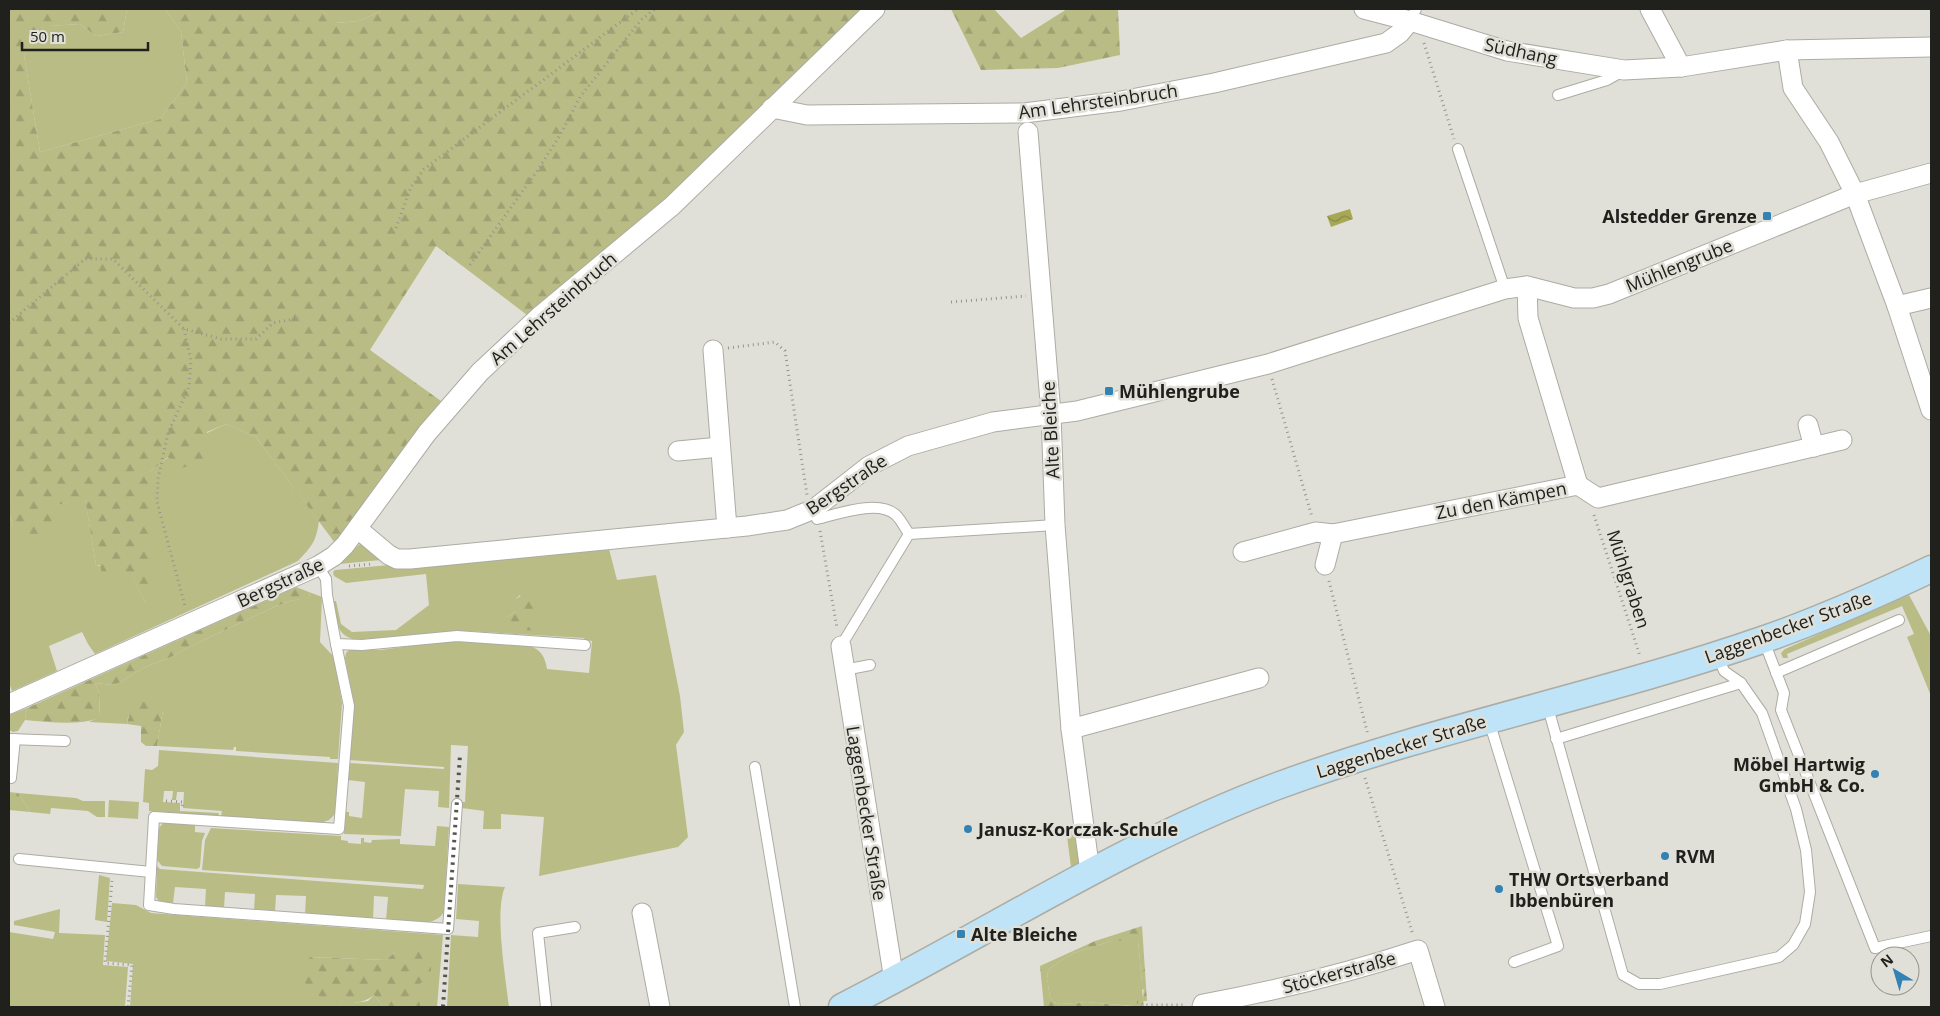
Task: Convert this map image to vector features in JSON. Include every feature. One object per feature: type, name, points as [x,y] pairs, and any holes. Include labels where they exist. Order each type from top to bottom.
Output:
[{"type":"street","name":"Am Lehrsteinbruch","points":[[358,529],[427,433],[480,372],[541,315],[672,206],[875,9]]},
{"type":"street","name":"Südhang","points":[[1364,9],[1414,17],[1507,51],[1624,70],[1681,67],[1787,50],[1931,47]]},
{"type":"street","points":[[1650,9],[1681,67]]},
{"type":"street","name":"Am Lehrsteinbruch","points":[[772,108],[807,115],[1024,113],[1121,101],[1214,83],[1386,43],[1400,33],[1414,17]]},
{"type":"street","points":[[1787,50],[1793,88],[1829,142],[1855,194],[1898,306],[1931,410]]},
{"type":"street","name":"Alte Bleiche","points":[[1028,132],[1051,414],[1055,525],[1070,729],[1090,872]]},
{"type":"street","points":[[1855,194],[1931,173]]},
{"type":"street","name":"Mühlengrube","points":[[1051,414],[1077,411],[1268,364],[1505,289],[1527,286],[1574,298],[1593,298],[1609,294],[1855,194]]},
{"type":"street","points":[[1527,286],[1528,318],[1582,488]]},
{"type":"street","points":[[1898,306],[1931,298]]},
{"type":"street","points":[[713,350],[727,528]]},
{"type":"street","name":"Bergstraße","points":[[397,559],[727,528],[816,514],[870,466],[902,449],[993,422],[1051,414]]},
{"type":"street","points":[[1808,425],[1814,447]]},
{"type":"street","name":"Zu den Kämpen","points":[[1242,552],[1325,533],[1582,488],[1598,498],[1842,440]]},
{"type":"street","points":[[678,451],[720,447]]},
{"type":"street","points":[[358,529],[389,555],[397,559]]},
{"type":"street","name":"Bergstraße","points":[[9,704],[318,566],[334,556],[358,529]]},
{"type":"street","points":[[1325,533],[1325,565]]},
{"type":"street","name":"Laggenbecker Straße","points":[[842,1007],[868,1001],[894,980],[1090,872],[1189,822],[1238,801],[1366,756],[1488,719],[1646,676],[1763,640],[1862,600],[1931,569]]},
{"type":"street","name":"Laggenbecker Straße","points":[[841,646],[894,980]]},
{"type":"street","points":[[1070,729],[1259,678]]},
{"type":"street","points":[[642,913],[660,1007]]},
{"type":"street","name":"Stöckerstraße","points":[[1203,1006],[1325,977],[1418,950],[1435,1007]]},
{"type":"lane","points":[[1558,95],[1607,80],[1624,70]]},
{"type":"lane","points":[[1458,149],[1505,289]]},
{"type":"lane","points":[[816,514],[870,508],[887,510],[896,516],[909,534]]},
{"type":"lane","points":[[909,534],[1055,525]]},
{"type":"lane","points":[[841,646],[909,534]]},
{"type":"lane","points":[[318,566],[326,579],[327,596],[349,706],[340,829],[154,817],[149,905],[174,909],[448,929],[457,804]]},
{"type":"lane","points":[[1776,673],[1899,620]]},
{"type":"lane","points":[[336,644],[370,645],[457,636],[586,645]]},
{"type":"lane","points":[[1763,640],[1784,693],[1781,710],[1875,948],[1931,936]]},
{"type":"lane","points":[[1546,704],[1623,975],[1639,984],[1660,984],[1779,958],[1794,945],[1805,924],[1810,892],[1806,850],[1796,808],[1762,714],[1741,683],[1724,671],[1718,654]]},
{"type":"lane","points":[[844,670],[870,666]]},
{"type":"lane","points":[[1556,739],[1741,683]]},
{"type":"lane","points":[[1488,719],[1558,946],[1514,962]]},
{"type":"lane","points":[[9,778],[11,778],[12,739],[64,741]]},
{"type":"lane","points":[[755,767],[795,1007]]},
{"type":"lane","points":[[20,859],[151,872]]},
{"type":"lane","points":[[546,1007],[538,933],[575,927]]},
{"type":"path","points":[[396,228],[411,187],[424,169],[638,9]]},
{"type":"path","points":[[470,265],[560,135],[580,97],[641,20],[655,9]]},
{"type":"path","points":[[1414,17],[1458,149]]},
{"type":"path","points":[[9,323],[85,259],[113,259],[184,329],[221,339],[256,339],[273,323],[299,318]]},
{"type":"path","points":[[950,302],[1041,296]]},
{"type":"path","points":[[184,329],[190,361],[189,387],[168,433],[158,479],[157,502],[187,613]]},
{"type":"path","points":[[713,350],[776,342],[785,351],[805,490],[816,514],[841,646]]},
{"type":"path","points":[[1268,364],[1325,533]]},
{"type":"path","name":"Mühlgraben","points":[[1582,488],[1646,676]]},
{"type":"path","points":[[318,566],[333,568],[397,559]]},
{"type":"path","points":[[1325,565],[1368,739],[1364,776],[1418,950]]},
{"type":"path","points":[[113,868],[105,963],[132,965],[128,1007]]},
{"type":"path","points":[[1137,1002],[1146,1005],[1203,1006]]},
{"type":"green space","points":[[9,9],[127,9],[123,32],[96,36],[80,24],[50,26],[24,55],[40,152],[160,119],[187,83],[181,32],[165,9],[320,9],[337,23],[359,21],[381,11],[381,9],[865,9],[667,202],[527,315],[436,246],[370,350],[441,401],[350,528],[335,543],[256,437],[226,424],[207,432],[207,460],[182,468],[168,457],[150,472],[151,585],[145,602],[130,573],[111,577],[102,574],[100,565],[96,565],[85,499],[57,505],[58,527],[31,537],[13,526],[9,512]]},
{"type":"green space","points":[[127,9],[165,9],[181,32],[187,83],[160,119],[40,152],[24,55],[49,26],[80,24],[96,36],[123,32]]},
{"type":"green space","points":[[320,9],[381,9],[381,11],[359,21],[336,23]]},
{"type":"green space","points":[[951,9],[994,9],[1021,38],[1067,9],[1118,9],[1120,55],[1058,68],[981,70]]},
{"type":"green space","points":[[226,424],[256,437],[319,521],[315,539],[307,551],[298,561],[95,654],[82,632],[49,646],[57,671],[12,691],[9,683],[9,512],[13,526],[57,505],[85,498],[96,565],[130,572],[145,602],[150,472],[186,445]]},
{"type":"green space","points":[[363,543],[381,560],[339,564],[360,544]]},
{"type":"green space","points":[[608,545],[617,580],[656,575],[680,696],[684,732],[676,745],[688,837],[678,847],[539,876],[544,817],[501,814],[501,829],[483,829],[484,811],[462,808],[462,802],[465,802],[468,746],[451,745],[449,808],[438,807],[439,791],[405,789],[401,836],[344,834],[346,812],[349,812],[349,816],[362,818],[365,782],[348,780],[349,763],[444,769],[444,767],[349,760],[354,703],[345,658],[349,650],[381,650],[445,641],[529,646],[537,649],[542,654],[547,669],[589,673],[592,641],[585,640],[584,638],[467,631],[366,641],[356,640],[349,638],[340,630],[333,601],[336,601],[341,624],[352,632],[396,630],[429,605],[426,574],[346,583],[334,576],[333,572],[335,570]],"holes":[[[520,595],[538,631],[508,617],[516,611],[516,599]]]},
{"type":"green space","points":[[296,587],[309,592],[310,597],[308,601],[302,599],[290,601],[274,607],[171,657],[145,667],[119,683],[113,685],[95,683],[99,693],[100,718],[72,723],[25,720],[27,708]]},
{"type":"green space","points":[[309,592],[322,597],[320,642],[334,657],[342,703],[338,759],[236,751],[236,747],[233,750],[157,746],[163,710],[128,717],[127,724],[89,722],[100,717],[99,693],[95,683],[113,685],[119,683],[145,667],[171,657],[274,607],[310,597]]},
{"type":"green space","points":[[525,593],[532,595],[536,607],[539,631],[509,629],[505,623],[508,617],[516,611],[516,599]]},
{"type":"green space","points":[[1909,595],[1931,636],[1931,696],[1907,637],[1914,634],[1902,606],[1787,654],[1788,658],[1783,658],[1781,653],[1785,649]]},
{"type":"green space","points":[[151,698],[163,710],[157,746],[146,746],[141,742],[141,726],[127,724],[135,708]]},
{"type":"green space","points":[[27,708],[25,720],[18,731],[13,732],[9,730],[9,715]]},
{"type":"green space","points":[[159,750],[338,763],[336,813],[329,820],[320,823],[221,816],[222,811],[183,808],[184,792],[177,792],[176,800],[172,800],[173,791],[164,791],[163,802],[180,803],[180,811],[219,813],[218,816],[149,811],[149,803],[143,802],[145,769],[152,770],[158,766]]},
{"type":"green space","points":[[9,792],[18,793],[30,812],[9,810]]},
{"type":"green space","points":[[18,793],[76,798],[83,801],[105,801],[105,817],[97,817],[88,811],[51,808],[50,814],[30,812]]},
{"type":"green space","points":[[109,800],[139,802],[138,819],[108,817]]},
{"type":"green space","points":[[164,822],[195,823],[195,832],[205,833],[202,841],[200,867],[197,869],[162,866],[157,860],[159,828]]},
{"type":"green space","points":[[437,826],[449,827],[444,912],[439,918],[426,923],[386,920],[388,897],[374,896],[373,919],[305,915],[306,896],[276,895],[275,912],[254,911],[255,894],[225,892],[224,908],[205,906],[206,889],[175,887],[173,903],[159,901],[156,897],[157,866],[160,869],[423,889],[424,885],[202,870],[205,840],[211,828],[341,836],[341,840],[348,841],[348,843],[361,844],[361,838],[364,838],[364,842],[371,843],[372,840],[400,839],[400,844],[435,846]]},
{"type":"green space","points":[[1066,829],[1079,833],[1081,863],[1071,867]]},
{"type":"green space","points":[[99,875],[110,878],[107,922],[95,920]]},
{"type":"green space","points":[[458,884],[505,887],[502,898],[501,928],[509,1007],[447,1007],[451,935],[478,937],[479,921],[456,919]]},
{"type":"green space","points":[[112,903],[136,905],[151,913],[443,935],[437,1007],[420,1007],[420,983],[395,952],[386,960],[310,957],[353,1003],[368,1001],[374,995],[384,1007],[130,1007],[133,964],[106,961]]},
{"type":"green space","points":[[60,909],[59,933],[105,935],[103,965],[128,967],[125,1007],[9,1007],[9,932],[53,939],[55,932],[14,925],[14,921]]},
{"type":"green space","points":[[1142,926],[1147,1001],[1143,1001],[1144,984],[1142,983],[1138,941],[1111,941],[1074,953],[1054,965],[1048,971],[1047,979],[1050,997],[1053,1002],[1061,1004],[1087,1002],[1142,1007],[1044,1007],[1040,966],[1095,941]]},
{"type":"green space","points":[[1111,941],[1138,941],[1142,982],[1144,983],[1144,989],[1142,990],[1144,1007],[1087,1002],[1061,1004],[1053,1002],[1050,997],[1047,979],[1048,971],[1054,965],[1074,953]]},
{"type":"green space","points":[[416,947],[423,959],[431,964],[431,980],[420,983],[420,1007],[384,1007],[374,995],[354,1003],[338,1003],[314,993],[298,974],[310,957],[386,960],[395,952]]},
{"type":"water","points":[[1350,209],[1353,219],[1331,227],[1327,216]]},
{"type":"railway","points":[[443,1007],[460,755]]},
{"type":"place","name":"Alstedder Grenze","points":[[1767,216]]},
{"type":"place","name":"Mühlengrube","points":[[1109,391]]},
{"type":"place","name":"Möbel Hartwig GmbH & Co.","points":[[1875,774]]},
{"type":"place","name":"Janusz-Korczak-Schule","points":[[968,829]]},
{"type":"place","name":"RVM","points":[[1665,856]]},
{"type":"place","name":"THW Ortsverband Ibbenbüren","points":[[1499,889]]},
{"type":"place","name":"Alte Bleiche","points":[[961,934]]}]
